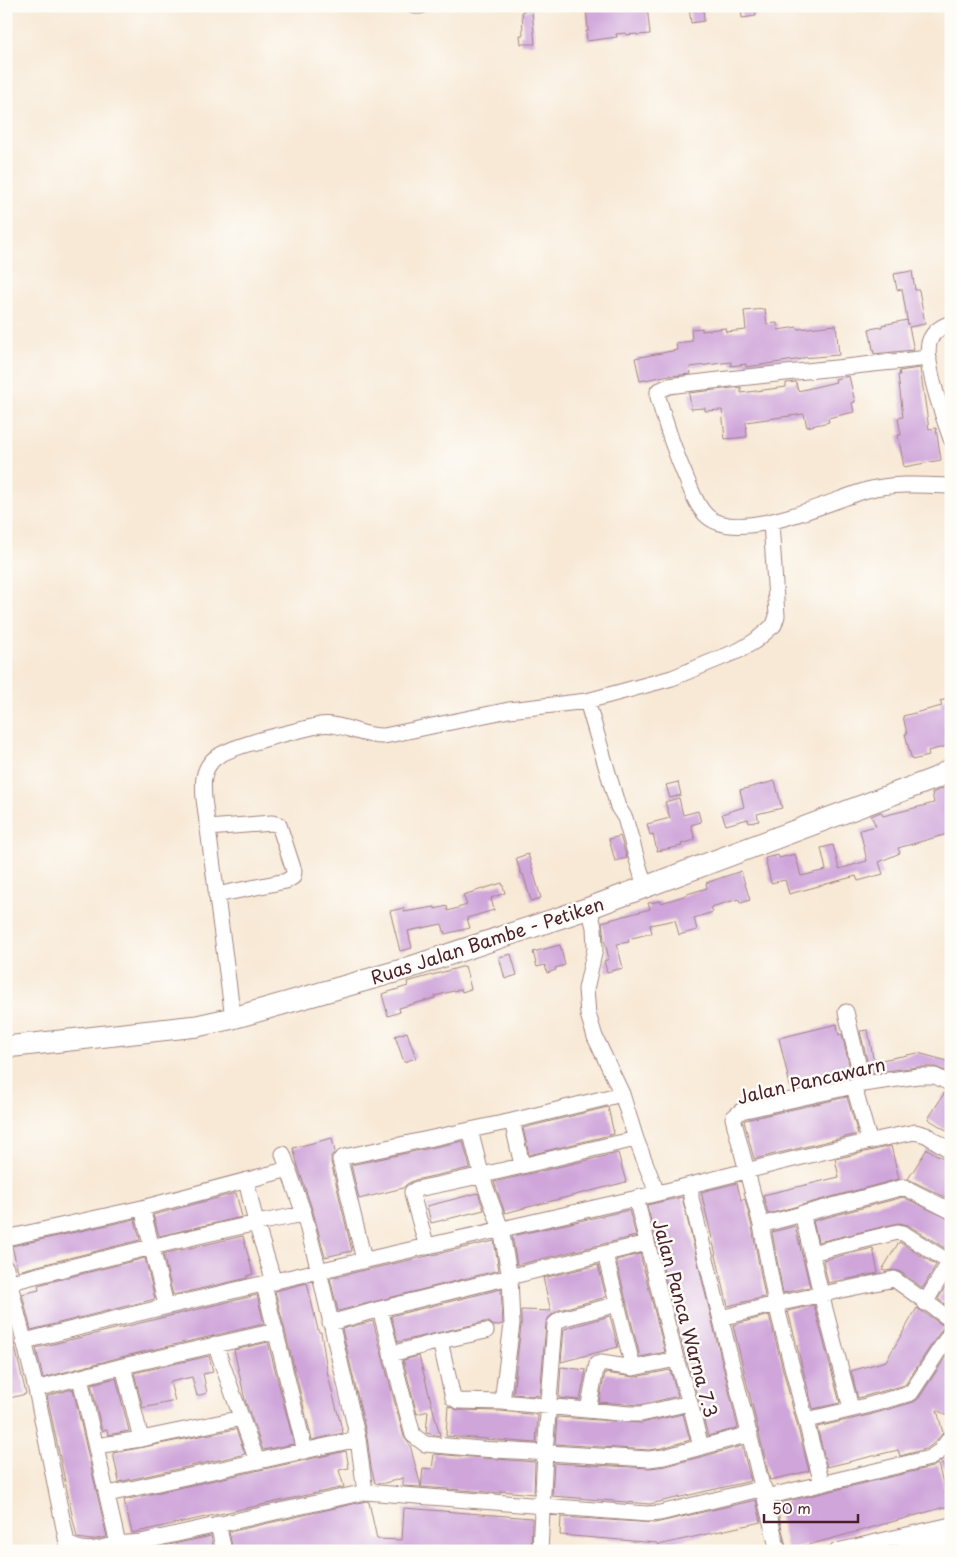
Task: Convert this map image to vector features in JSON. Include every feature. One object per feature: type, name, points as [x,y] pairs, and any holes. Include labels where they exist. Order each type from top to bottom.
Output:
[{"type":"main road","name":"Ruas Jalan Bambe - Petiken","points":[[6,1047],[197,1026],[233,1018],[405,969],[589,908],[740,853],[936,778],[951,768]]},
{"type":"street","points":[[414,6],[421,6]]},
{"type":"street","points":[[951,323],[942,326],[929,341],[929,358],[938,402],[951,439]]},
{"type":"street","points":[[929,358],[669,386],[658,391],[658,397],[672,444],[697,503],[709,518],[728,524],[750,525],[771,522],[868,490],[916,484],[951,486]]},
{"type":"street","points":[[233,1018],[216,895],[203,778],[211,761],[221,754],[238,747],[320,724],[334,724],[376,736],[384,736],[509,710],[587,701],[672,678],[740,650],[767,632],[774,624],[777,616],[771,522]]},
{"type":"street","points":[[587,701],[618,807],[625,818],[645,887]]},
{"type":"street","points":[[208,828],[272,823],[279,825],[294,871],[294,877],[286,881],[216,895]]},
{"type":"street","points":[[589,908],[594,927],[595,949],[586,989],[588,1014],[595,1037],[622,1094],[656,1193]]},
{"type":"street","points":[[846,1012],[869,1140]]},
{"type":"street","name":"Jalan Pancawarn","points":[[746,1170],[733,1122],[733,1118],[741,1111],[858,1086],[918,1076],[935,1076],[951,1084]]},
{"type":"street","points":[[364,1260],[340,1160],[344,1156],[512,1122],[622,1094]]},
{"type":"street","points":[[512,1122],[522,1165]]},
{"type":"street","points":[[470,1130],[482,1177],[502,1229],[510,1278],[512,1324],[502,1402]]},
{"type":"street","points":[[25,1341],[166,1305],[691,1186],[746,1170],[869,1140],[921,1132],[951,1151]]},
{"type":"street","points":[[427,1247],[412,1198],[412,1192],[417,1189],[482,1177],[522,1165],[636,1139]]},
{"type":"street","points":[[283,1154],[304,1214],[319,1271],[358,1440],[365,1492]]},
{"type":"street","points":[[6,1238],[142,1208],[289,1169]]},
{"type":"street","points":[[746,1170],[761,1225],[776,1304],[822,1484]]},
{"type":"street","points":[[246,1180],[269,1283],[276,1331],[304,1451]]},
{"type":"street","points":[[691,1186],[691,1198],[778,1551]]},
{"type":"street","points":[[761,1225],[904,1187],[951,1212]]},
{"type":"street","name":"Jalan Panca Warna 7.3","points":[[636,1198],[676,1359],[701,1447]]},
{"type":"street","points":[[142,1208],[166,1305]]},
{"type":"street","points":[[802,1213],[851,1408]]},
{"type":"street","points":[[304,1214],[152,1247],[9,1275],[36,1389],[67,1543],[74,1548],[89,1550],[118,1544],[141,1542],[365,1492],[653,1514],[822,1484],[930,1458],[940,1451],[951,1436]]},
{"type":"street","points":[[811,1253],[898,1232],[950,1261],[925,1303]]},
{"type":"street","points":[[330,1323],[647,1243]]},
{"type":"street","points":[[605,1254],[633,1368]]},
{"type":"street","points":[[721,1318],[776,1304],[894,1279],[951,1320]]},
{"type":"street","points":[[540,1551],[545,1452],[556,1322],[618,1304]]},
{"type":"street","points":[[380,1309],[413,1435],[425,1444],[649,1459],[750,1434]]},
{"type":"street","points":[[36,1389],[123,1366],[276,1331]]},
{"type":"street","points":[[391,1354],[486,1331]]},
{"type":"street","points":[[807,1420],[911,1393],[951,1332]]},
{"type":"street","points":[[440,1341],[453,1398],[458,1400],[641,1414],[690,1403]]},
{"type":"street","points":[[215,1344],[257,1461]]},
{"type":"street","points":[[588,1410],[597,1364],[633,1368],[676,1359]]},
{"type":"street","points":[[123,1366],[141,1439]]},
{"type":"street","points":[[80,1378],[118,1544]]},
{"type":"street","points":[[96,1446],[141,1439],[242,1418]]},
{"type":"street","points":[[108,1494],[358,1440]]},
{"type":"street","points":[[218,1524],[224,1551]]},
{"type":"street","points":[[837,1551],[951,1525]]},
{"type":"street","points":[[902,1551],[951,1539]]},
{"type":"building","points":[[586,6],[647,6],[650,34],[616,34],[617,37],[587,41]]},
{"type":"building","points":[[689,6],[703,6],[704,21],[691,23]]},
{"type":"building","points":[[741,6],[755,6],[756,16],[742,18]]},
{"type":"building","points":[[532,10],[535,44],[521,44],[520,35],[523,35],[522,11]]},
{"type":"building","points":[[912,271],[915,290],[919,290],[925,324],[909,327],[914,350],[874,354],[869,329],[907,320],[908,325],[902,289],[897,290],[894,274]]},
{"type":"building","points":[[765,309],[767,324],[777,323],[778,330],[836,325],[839,355],[802,358],[746,367],[746,364],[731,366],[731,362],[690,367],[691,374],[670,375],[640,381],[635,358],[677,350],[676,343],[692,341],[691,329],[702,328],[702,331],[725,328],[726,332],[746,330],[744,311]]},
{"type":"building","points":[[920,368],[929,429],[936,428],[941,460],[904,467],[898,435],[901,435],[898,418],[903,417],[898,375],[900,375],[899,371]]},
{"type":"building","points":[[849,376],[855,402],[852,403],[854,412],[828,418],[829,422],[807,427],[804,414],[746,422],[747,437],[725,439],[722,410],[705,411],[705,408],[691,409],[689,393],[741,387],[741,393],[786,387],[786,383],[796,382],[798,391],[836,382],[835,379]]},
{"type":"building","points":[[951,698],[951,745],[928,751],[929,756],[912,760],[905,734],[907,734],[903,716],[942,706],[940,701]]},
{"type":"building","points":[[775,781],[782,808],[757,814],[759,821],[749,823],[748,819],[726,825],[722,814],[744,807],[740,790]]},
{"type":"building","points":[[678,782],[681,795],[670,798],[666,785]]},
{"type":"building","points":[[951,785],[951,833],[898,848],[900,853],[879,862],[883,874],[858,881],[856,876],[789,894],[785,880],[771,883],[765,858],[778,855],[779,858],[795,854],[801,876],[826,870],[821,848],[833,845],[839,869],[867,861],[860,830],[876,826],[871,816],[881,812],[883,816],[934,803],[932,793]]},
{"type":"building","points":[[679,798],[683,815],[698,811],[701,822],[691,825],[695,840],[681,844],[682,846],[657,851],[653,834],[650,835],[647,824],[670,818],[665,802]]},
{"type":"building","points":[[620,836],[627,858],[615,861],[609,839]]},
{"type":"building","points":[[528,854],[541,898],[531,901],[516,858]]},
{"type":"building","points":[[741,871],[750,900],[740,903],[739,899],[711,907],[713,912],[694,918],[697,930],[679,935],[675,920],[650,925],[652,933],[628,939],[629,942],[617,944],[623,968],[607,972],[604,961],[609,959],[602,922],[650,909],[648,903],[661,901],[661,903],[687,895],[707,888],[706,883]]},
{"type":"building","points":[[502,883],[505,893],[491,898],[494,910],[467,918],[470,928],[445,934],[442,924],[408,931],[412,948],[400,951],[390,911],[404,908],[404,912],[447,906],[448,911],[467,905],[463,895]]},
{"type":"building","points":[[560,945],[565,965],[547,973],[545,965],[537,967],[533,952]]},
{"type":"building","points":[[511,954],[517,975],[505,979],[499,957]]},
{"type":"building","points":[[465,966],[471,989],[462,992],[461,989],[435,996],[435,998],[399,1008],[400,1012],[388,1016],[382,994],[408,986],[407,982]]},
{"type":"building","points":[[837,1024],[839,1035],[842,1034],[852,1077],[791,1090],[779,1038]]},
{"type":"building","points":[[868,1030],[873,1058],[881,1060],[918,1053],[951,1062],[951,1073],[935,1067],[918,1067],[870,1073],[860,1031]]},
{"type":"building","points":[[407,1032],[416,1058],[404,1062],[395,1036]]},
{"type":"building","points":[[945,1092],[951,1093],[951,1133],[928,1119]]},
{"type":"building","points":[[847,1097],[858,1134],[754,1159],[745,1120]]},
{"type":"building","points":[[608,1107],[614,1134],[529,1155],[523,1128]]},
{"type":"building","points":[[332,1138],[335,1152],[331,1156],[331,1162],[352,1251],[325,1257],[293,1148]]},
{"type":"building","points":[[463,1141],[470,1168],[415,1180],[403,1188],[359,1199],[351,1165]]},
{"type":"building","points":[[891,1146],[899,1179],[768,1214],[763,1195],[839,1177],[835,1159]]},
{"type":"building","points":[[927,1149],[951,1163],[951,1200],[908,1179]]},
{"type":"building","points":[[618,1153],[626,1182],[505,1213],[494,1182]]},
{"type":"building","points":[[737,1183],[741,1200],[745,1199],[752,1227],[765,1297],[728,1306],[701,1192]]},
{"type":"building","points":[[236,1193],[242,1217],[159,1236],[153,1215]]},
{"type":"building","points":[[478,1193],[484,1210],[431,1223],[427,1206]]},
{"type":"building","points":[[682,1197],[738,1428],[708,1436],[685,1356],[647,1205]]},
{"type":"building","points":[[903,1197],[951,1220],[951,1250],[948,1250],[908,1225],[899,1223],[818,1242],[813,1221]]},
{"type":"building","points":[[629,1210],[636,1236],[517,1265],[512,1236]]},
{"type":"building","points":[[135,1219],[140,1240],[18,1271],[12,1246]]},
{"type":"building","points":[[795,1226],[810,1287],[783,1293],[772,1232]]},
{"type":"building","points":[[243,1236],[253,1274],[247,1276],[248,1278],[173,1295],[163,1254]]},
{"type":"building","points":[[494,1241],[499,1270],[338,1311],[330,1278]]},
{"type":"building","points":[[899,1242],[936,1265],[923,1288],[899,1271],[882,1270]]},
{"type":"building","points":[[873,1248],[878,1273],[828,1283],[823,1260]]},
{"type":"building","points":[[640,1254],[665,1352],[640,1357],[616,1260]]},
{"type":"building","points":[[145,1258],[155,1299],[31,1330],[22,1294],[39,1290],[38,1285]]},
{"type":"building","points":[[598,1265],[606,1297],[559,1310],[549,1317],[546,1323],[540,1396],[513,1394],[521,1310],[551,1311],[543,1278]]},
{"type":"building","points":[[951,1278],[951,1308],[938,1299]]},
{"type":"building","points":[[307,1283],[318,1330],[321,1332],[328,1376],[343,1433],[312,1440],[275,1291]]},
{"type":"building","points":[[501,1289],[503,1324],[494,1326],[489,1322],[484,1322],[398,1342],[391,1316]]},
{"type":"building","points":[[257,1295],[264,1324],[121,1357],[43,1378],[36,1348]]},
{"type":"building","points":[[814,1305],[840,1403],[813,1409],[788,1311]]},
{"type":"building","points":[[6,1308],[26,1394],[6,1399]]},
{"type":"building","points":[[917,1308],[944,1326],[905,1385],[858,1398],[851,1371],[886,1361]]},
{"type":"building","points":[[769,1315],[809,1471],[770,1480],[733,1325]]},
{"type":"building","points":[[610,1316],[618,1347],[561,1362],[564,1329]]},
{"type":"building","points":[[373,1321],[404,1437],[410,1445],[421,1487],[403,1486],[403,1478],[381,1484],[375,1483],[367,1437],[342,1329]]},
{"type":"building","points":[[268,1342],[294,1444],[263,1450],[245,1400],[234,1350]]},
{"type":"building","points":[[951,1349],[951,1418],[937,1410],[943,1433],[933,1444],[926,1449],[900,1456],[898,1450],[827,1467],[817,1427],[914,1402],[919,1398]]},
{"type":"building","points":[[209,1356],[213,1372],[203,1374],[207,1393],[197,1396],[192,1377],[170,1382],[175,1401],[143,1408],[134,1373]]},
{"type":"building","points":[[419,1356],[440,1436],[426,1433],[428,1411],[417,1414],[403,1360]]},
{"type":"building","points":[[561,1367],[586,1370],[580,1400],[559,1398]]},
{"type":"building","points":[[670,1370],[678,1396],[640,1405],[599,1402],[605,1373],[635,1377]]},
{"type":"building","points":[[116,1378],[129,1431],[108,1435],[107,1429],[102,1431],[91,1384]]},
{"type":"building","points":[[73,1389],[107,1537],[91,1540],[77,1538],[47,1396]]},
{"type":"building","points":[[448,1406],[458,1410],[501,1411],[538,1415],[536,1443],[446,1436]]},
{"type":"building","points":[[683,1414],[690,1440],[662,1448],[649,1450],[555,1444],[557,1417],[641,1423]]},
{"type":"building","points":[[236,1429],[245,1454],[119,1482],[113,1453]]},
{"type":"building","points":[[742,1446],[751,1481],[650,1504],[552,1496],[554,1463],[650,1468],[666,1466]]},
{"type":"building","points":[[346,1451],[349,1468],[339,1470],[344,1487],[132,1533],[124,1500]]},
{"type":"building","points":[[951,1452],[951,1475],[940,1462]]},
{"type":"building","points":[[434,1454],[535,1462],[534,1494],[421,1487],[423,1468],[432,1469]]},
{"type":"building","points":[[938,1464],[949,1506],[787,1551],[776,1504]]},
{"type":"building","points":[[756,1500],[761,1522],[658,1545],[657,1543],[560,1535],[561,1517],[655,1523]]},
{"type":"building","points":[[366,1501],[369,1502],[377,1539],[402,1540],[404,1508],[532,1518],[531,1551],[233,1551],[229,1532]]},
{"type":"building","points":[[211,1536],[214,1551],[155,1551],[155,1548]]}]
